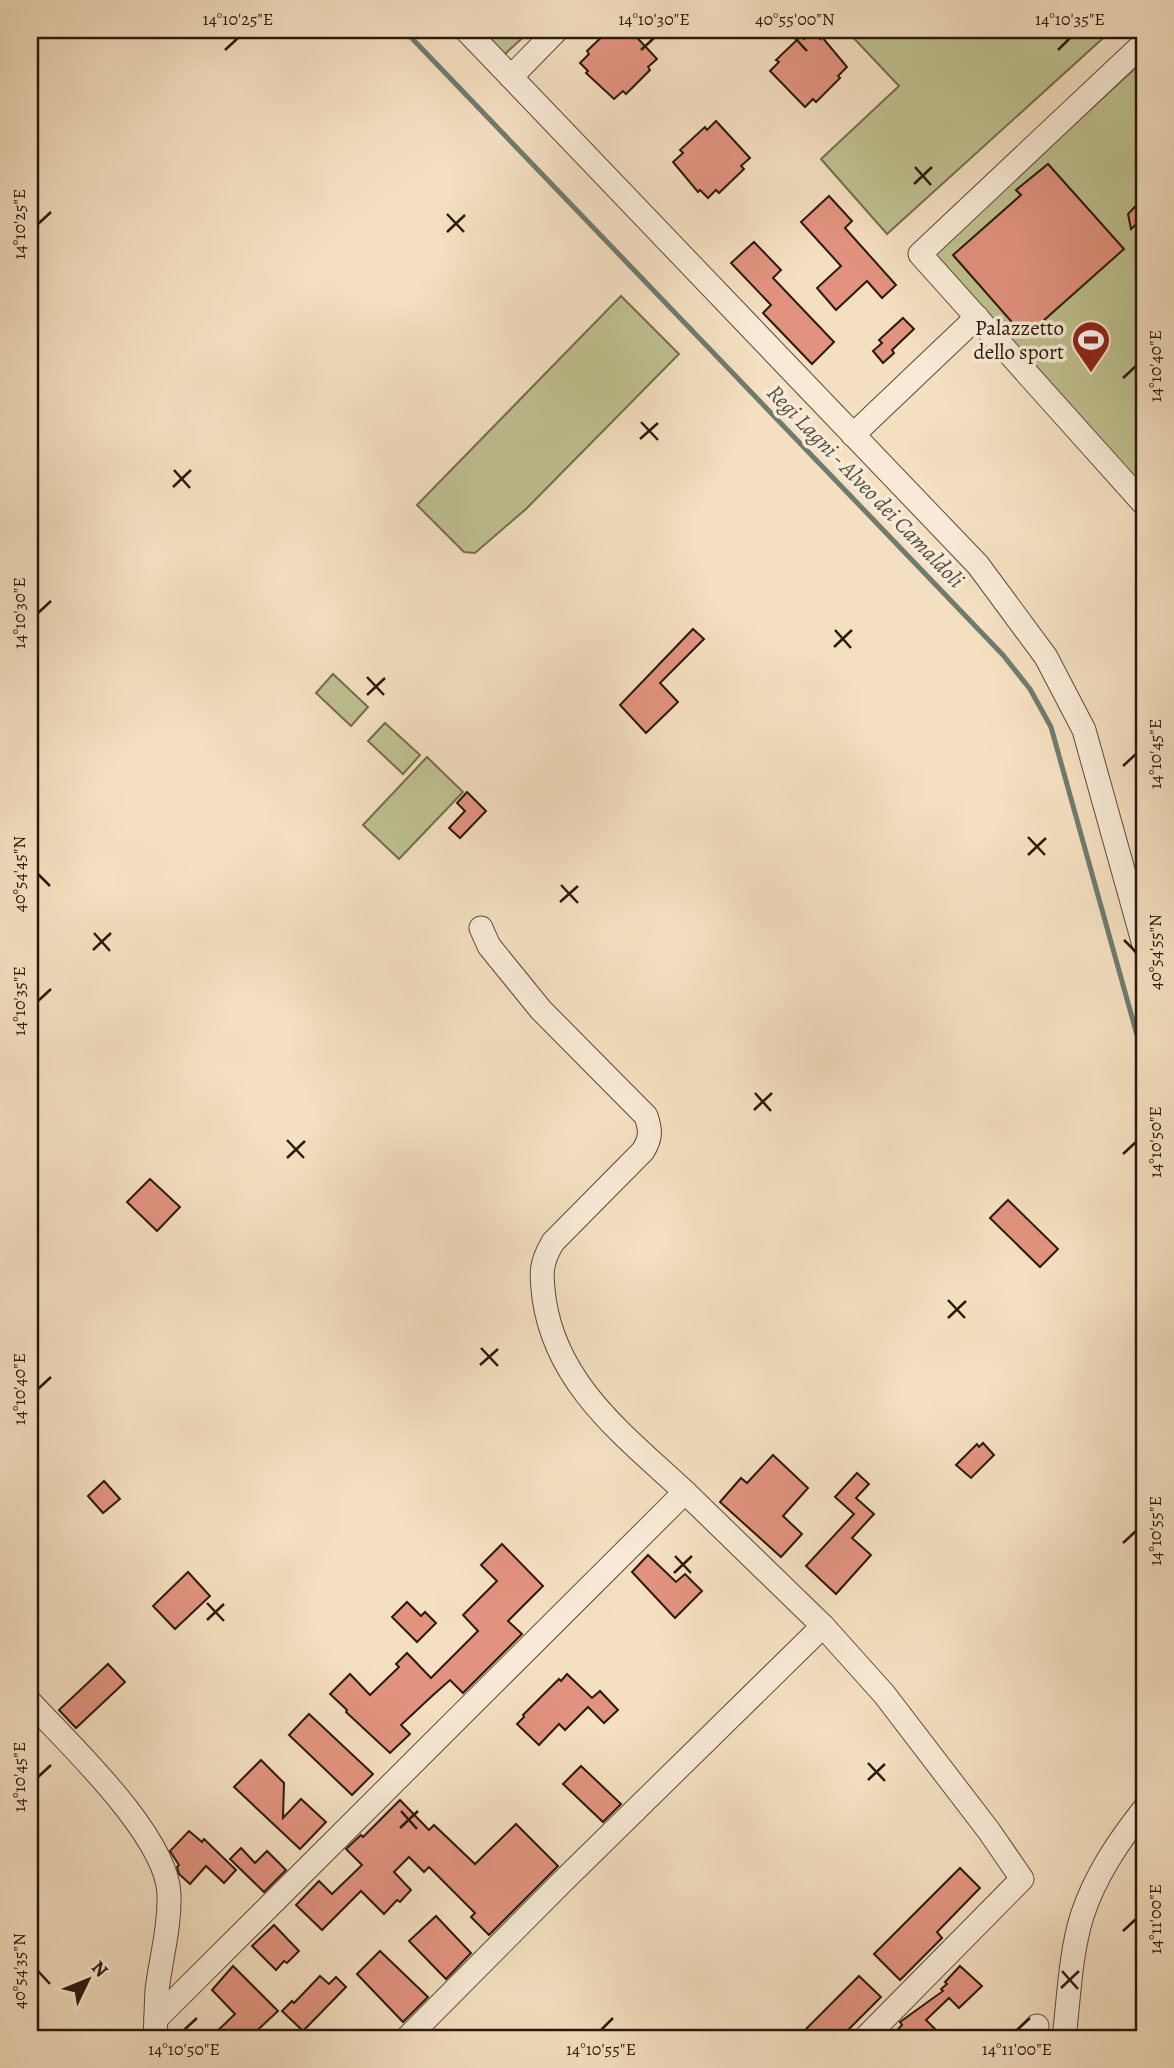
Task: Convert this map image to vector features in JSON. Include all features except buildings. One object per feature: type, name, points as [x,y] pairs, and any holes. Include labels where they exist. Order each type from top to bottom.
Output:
[{"type":"street","points":[[466,30],[978,565],[1046,657],[1084,730],[1144,945]]},
{"type":"street","points":[[511,77],[557,30]]},
{"type":"street","points":[[1144,43],[920,254],[1144,504]]},
{"type":"street","points":[[853,435],[977,317]]},
{"type":"street","points":[[481,928],[489,946],[541,1010],[638,1106],[646,1116],[650,1128],[651,1139],[643,1151],[553,1242],[544,1256],[541,1272],[546,1314],[556,1347],[571,1376],[617,1428],[823,1626],[884,1694],[989,1831],[1022,1879],[865,2038]]},
{"type":"street","points":[[155,2029],[685,1492]]},
{"type":"street","points":[[407,2038],[823,1626]]},
{"type":"street","points":[[30,1702],[116,1797],[148,1838],[163,1867],[169,1892],[168,1915],[157,1991],[155,2029]]},
{"type":"street","points":[[1064,2038],[1074,1951],[1082,1916],[1108,1858],[1144,1809]]},
{"type":"green space","points":[[482,30],[531,30],[505,54]]},
{"type":"green space","points":[[846,30],[1112,30],[887,234],[821,159],[899,86]]},
{"type":"green space","name":"Palazzetto dello sport","points":[[1144,60],[1144,493],[931,255]]},
{"type":"green space","points":[[621,296],[679,354],[526,509],[475,553],[464,552],[417,505]]},
{"type":"green space","points":[[333,674],[368,707],[351,726],[316,693]]},
{"type":"green space","points":[[385,723],[420,755],[403,774],[368,741]]},
{"type":"green space","points":[[427,757],[463,792],[399,859],[363,825]]},
{"type":"waterway","name":"Regi Lagni - Alveo dei Camaldoli","points":[[404,30],[1003,655],[1030,689],[1051,727],[1144,1060]]},
{"type":"place","name":"Palazzetto dello sport","points":[[1091,374]]}]
